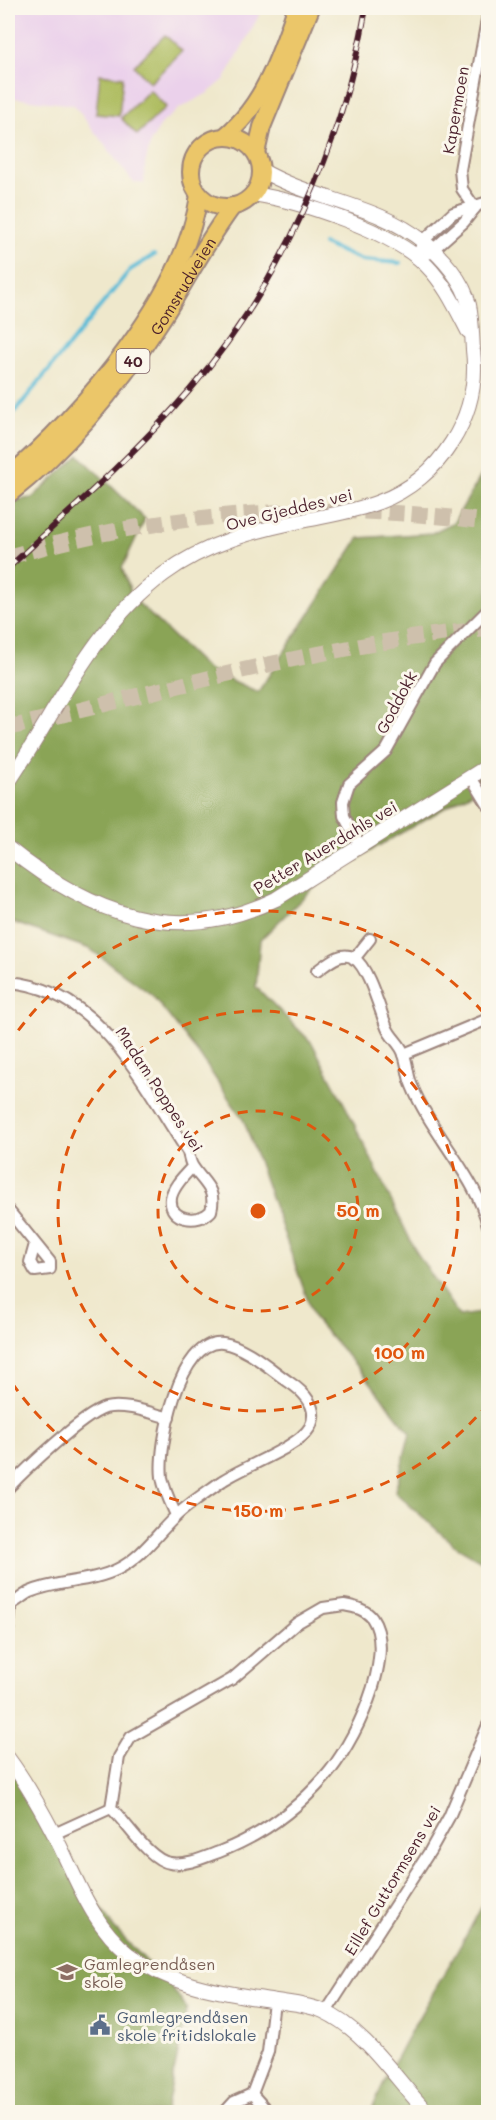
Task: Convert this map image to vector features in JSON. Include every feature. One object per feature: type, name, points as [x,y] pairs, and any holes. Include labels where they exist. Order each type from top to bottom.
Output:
[{"type":"main road","name":"40","points":[[199,195],[191,175],[193,159],[210,140],[225,136],[242,122],[258,100],[296,8]]},
{"type":"main road","points":[[256,153],[262,127],[311,8]]},
{"type":"main road","points":[[225,136],[246,143],[256,153],[261,170],[253,194]]},
{"type":"main road","name":"40","points":[[233,206],[253,194]]},
{"type":"main road","points":[[199,195],[214,204],[233,206]]},
{"type":"main road","name":"Gomsrudveien","points":[[8,477],[50,440],[84,403],[135,334],[186,248],[196,217],[199,195]]},
{"type":"main road","name":"Gomsrudveien","points":[[8,495],[60,450],[114,388],[163,317],[206,242],[233,206]]},
{"type":"street","name":"Kapermoen","points":[[475,208],[462,189],[460,170],[489,14]]},
{"type":"street","name":"Ove Gjeddes vei","points":[[8,783],[97,642],[125,608],[165,574],[204,550],[247,534],[380,502],[399,493],[427,472],[452,444],[466,414],[474,379],[469,305],[463,290],[428,246],[390,221],[303,190],[261,170]]},
{"type":"street","name":"Ove Gjeddes vei","points":[[253,194],[295,203],[393,241],[417,257],[448,293],[471,338]]},
{"type":"street","points":[[417,257],[453,213],[489,202]]},
{"type":"street","name":"Goddokk","points":[[360,846],[344,816],[343,802],[349,784],[386,751],[435,663],[489,610]]},
{"type":"street","name":"Petter Auerdahls vei","points":[[8,848],[96,904],[141,919],[182,924],[213,921],[248,912],[276,898],[489,766]]},
{"type":"street","points":[[471,777],[489,805]]},
{"type":"street","points":[[354,959],[370,939]]},
{"type":"street","points":[[317,971],[336,958],[345,956],[354,959],[364,970],[388,1030],[404,1054],[406,1071],[420,1107],[476,1196],[489,1226]]},
{"type":"street","name":"Madam Poppes vei","points":[[8,982],[28,985],[59,997],[96,1021],[120,1050],[188,1152],[192,1167],[212,1190],[214,1201],[207,1216],[190,1220],[181,1217],[172,1207],[171,1197],[175,1187],[192,1167]]},
{"type":"street","points":[[404,1054],[489,1019]]},
{"type":"street","points":[[8,1210],[35,1244]]},
{"type":"street","points":[[8,1631],[9,1602],[31,1592],[103,1576],[119,1569],[134,1560],[176,1515],[222,1481],[269,1454],[289,1446],[309,1427],[313,1410],[308,1399],[295,1386],[253,1357],[221,1343],[207,1347],[185,1370],[170,1418],[164,1443],[162,1477],[176,1515]]},
{"type":"street","points":[[8,1488],[90,1416],[106,1408],[123,1408],[170,1418]]},
{"type":"street","points":[[344,1605],[359,1608],[371,1616],[380,1641],[379,1656],[368,1702],[336,1762],[287,1814],[249,1840],[193,1860],[169,1863],[149,1850],[111,1808],[119,1757],[131,1737],[232,1679],[274,1641],[323,1608],[344,1605]]},
{"type":"street","name":"Eillef Guttormsens vei","points":[[326,2012],[430,1851],[458,1798],[489,1725]]},
{"type":"street","points":[[8,1758],[54,1834],[90,1909],[108,1934],[128,1953],[158,1972],[194,1987],[326,2012],[351,2030],[427,2112]]},
{"type":"street","points":[[54,1834],[111,1808]]},
{"type":"street","points":[[225,2112],[234,2102],[252,2094],[268,2052],[274,2001]]},
{"type":"street","points":[[252,2094],[268,2112]]},
{"type":"shaded area","points":[[8,8],[263,8],[225,79],[208,93],[180,108],[163,122],[151,141],[145,164],[144,184],[133,182],[74,105],[14,98],[8,104]]},
{"type":"green space","points":[[165,35],[182,51],[150,83],[134,66]]},
{"type":"green space","points":[[100,74],[123,77],[119,116],[96,114]]},
{"type":"green space","points":[[150,90],[166,107],[137,135],[121,118]]},
{"type":"green space","points":[[79,455],[145,519],[122,568],[133,598],[207,669],[258,692],[359,538],[432,533],[454,522],[488,464],[488,783],[375,848],[312,889],[260,940],[256,987],[312,1043],[348,1111],[415,1250],[459,1316],[488,1312],[488,1565],[454,1545],[395,1492],[410,1433],[367,1378],[314,1318],[244,1121],[201,1057],[152,995],[90,949],[15,923],[8,924],[8,501],[32,498]]},
{"type":"green space","name":"Gamlegrendåsen skole","points":[[8,1757],[114,1928],[169,1984],[187,2009],[166,2112],[8,2112]]},
{"type":"green space","points":[[488,1894],[488,2112],[371,2112],[397,2056]]},
{"type":"waterway","points":[[323,244],[362,260],[400,263]]},
{"type":"waterway","points":[[8,420],[130,270],[154,255]]},
{"type":"tunnel","points":[[8,557],[67,541],[126,529],[246,514],[307,511],[367,512],[428,515],[488,522]]},
{"type":"tunnel","points":[[8,728],[306,656],[366,645],[488,629]]},
{"type":"railway","points":[[8,568],[101,482],[168,415],[222,349],[253,305],[280,259],[324,162],[355,60],[366,8]]},
{"type":"place","name":"Gamlegrendåsen skole","points":[[67,1972]]},
{"type":"place","name":"Gamlegrendåsen skole fritidslokale","points":[[100,2025]]}]
